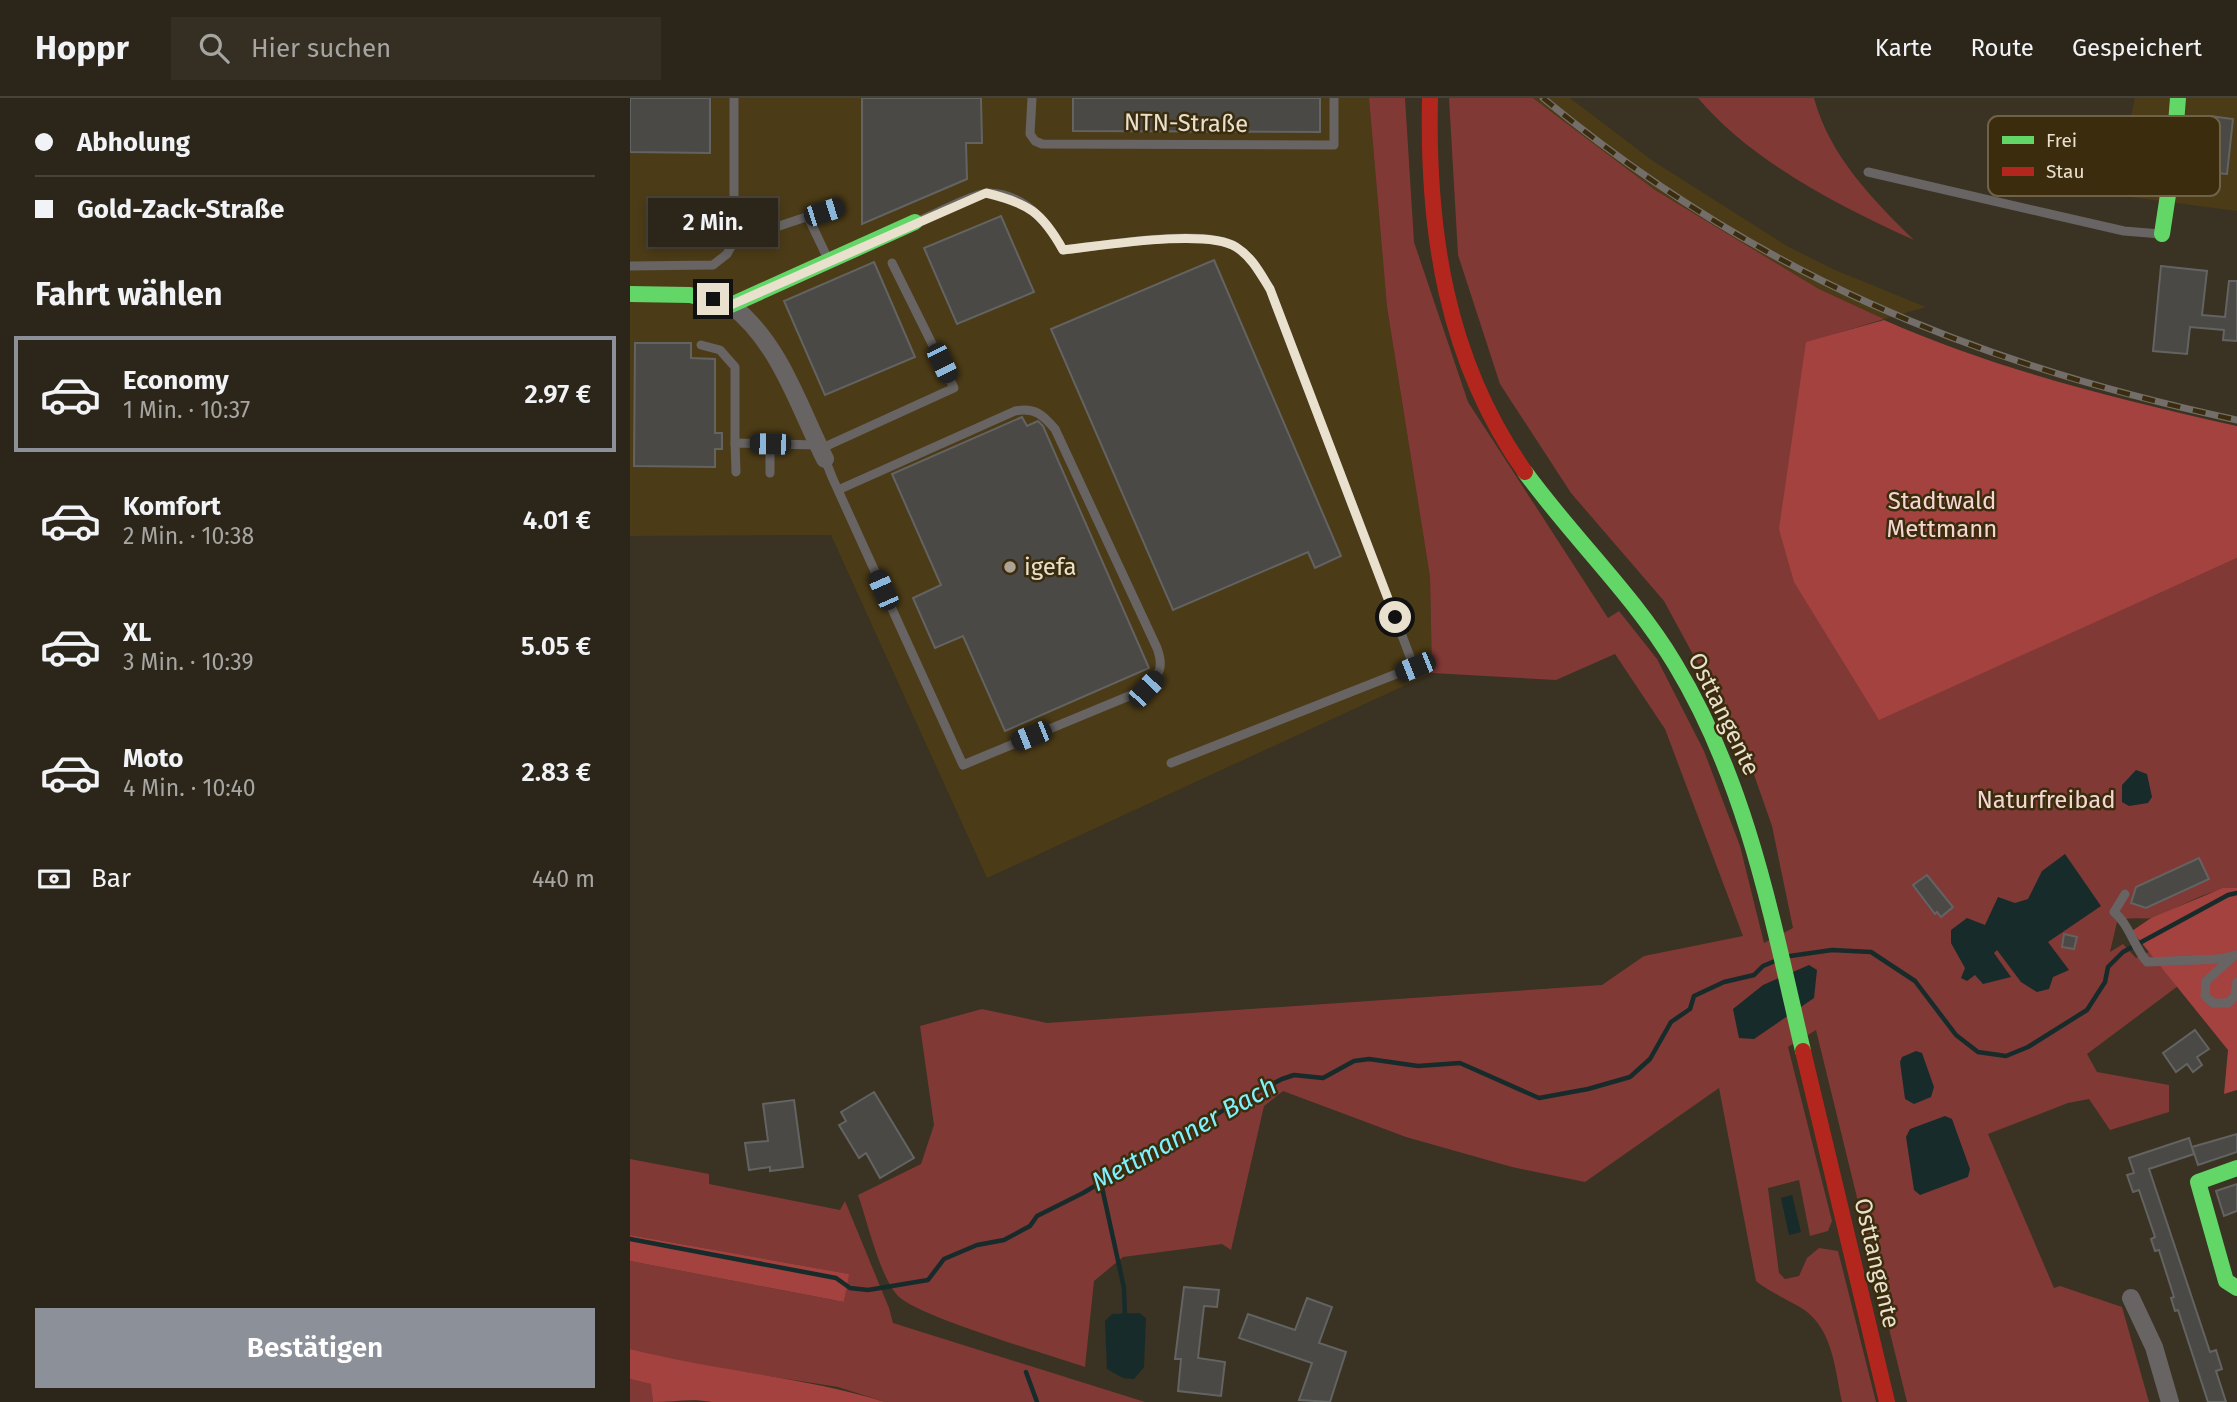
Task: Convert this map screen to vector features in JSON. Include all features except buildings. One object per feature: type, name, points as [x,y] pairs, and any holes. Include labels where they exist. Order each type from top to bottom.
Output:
[{"type":"main road","name":"Osttangente","points":[[1430,98],[1428,176],[1434,247],[1446,303],[1472,378],[1520,466],[1641,613],[1690,689],[1740,799],[1766,895],[1887,1402]]},
{"type":"main road","points":[[2177,116],[2178,98]]},
{"type":"main road","points":[[2162,234],[2168,196]]},
{"type":"main road","points":[[630,294],[690,295],[731,305],[915,222]]},
{"type":"main road","points":[[2237,1168],[2198,1182],[2225,1281],[2237,1288]]},
{"type":"street","points":[[731,305],[755,323],[774,351],[821,451]]},
{"type":"street","points":[[2131,1298],[2154,1347],[2170,1402]]},
{"type":"lane","points":[[630,266],[713,265],[727,254],[734,242],[734,98]]},
{"type":"lane","name":"NTN-Straße","points":[[1032,98],[1031,134],[1035,141],[1042,144],[1334,145],[1334,98]]},
{"type":"lane","points":[[1868,172],[2124,231],[2162,234]]},
{"type":"lane","points":[[915,222],[986,193],[1018,200],[1042,217],[1063,250],[1188,238],[1216,240],[1235,246],[1255,264],[1270,289],[1415,667],[1171,763]]},
{"type":"lane","points":[[734,242],[839,206]]},
{"type":"lane","points":[[808,217],[829,261]]},
{"type":"lane","points":[[735,443],[770,444],[821,451],[954,388],[892,263]]},
{"type":"lane","points":[[701,345],[720,350],[735,367],[736,472]]},
{"type":"lane","points":[[821,451],[838,490],[962,765],[1146,689],[1159,675],[1162,663],[1157,648],[1055,429],[1041,413],[1025,409],[1015,411],[838,490]]},
{"type":"lane","points":[[770,444],[770,473]]},
{"type":"lane","points":[[2124,894],[2114,912],[2122,919],[2130,939],[2151,964],[2220,960],[2237,956]]},
{"type":"lane","points":[[2237,956],[2206,981],[2205,996],[2213,1003],[2228,1003],[2235,996],[2237,982]]},
{"type":"shaded area","points":[[630,98],[1369,98],[1387,307],[1430,577],[1432,673],[987,878],[831,535],[630,536]]},
{"type":"shaded area","points":[[1533,98],[1570,98],[1653,161],[1787,246],[1835,270],[1926,307],[1884,319],[1819,289],[1655,190]]},
{"type":"shaded area","points":[[2135,98],[2237,98],[2237,211],[2130,197],[2220,196],[2220,116],[2131,116]]},
{"type":"green space","name":"Naturfreibad","points":[[1369,98],[1405,98],[1414,242],[1468,402],[1608,618],[1619,611],[1657,659],[1704,751],[1740,846],[1764,943],[1793,928],[1772,826],[1746,752],[1664,601],[1571,493],[1500,384],[1458,255],[1449,98],[1533,98],[1655,190],[1819,289],[1884,319],[1806,343],[1879,719],[2237,558],[2237,888],[2216,891],[2155,917],[2117,922],[2110,952],[2123,944],[2136,958],[2149,952],[2178,986],[2087,1054],[2097,1072],[2169,1085],[2169,1112],[2110,1130],[2089,1099],[2068,1103],[1988,1134],[2054,1288],[2060,1286],[2122,1307],[2149,1402],[1907,1402],[1816,1030],[1788,1047],[1832,1221],[1828,1231],[1810,1236],[1799,1180],[1768,1188],[1779,1273],[1785,1279],[1799,1276],[1807,1258],[1819,1248],[1838,1251],[1876,1402],[1842,1402],[1831,1351],[1821,1327],[1803,1309],[1756,1281],[1719,1088],[1585,1182],[1512,1167],[1406,1137],[1283,1091],[1264,1106],[1231,1250],[1222,1244],[1123,1257],[1094,1281],[1085,1367],[931,1314],[911,1305],[891,1287],[858,1195],[921,1164],[934,1125],[920,1026],[982,1009],[1047,1023],[1602,985],[1644,956],[1743,936],[1665,729],[1615,654],[1556,680],[1432,673],[1430,577],[1387,307]]},
{"type":"green space","points":[[1698,98],[1814,98],[1830,139],[1841,157],[1868,193],[1914,240],[1856,213],[1770,162],[1719,121]]},
{"type":"green space","name":"Stadtwald Mettmann","points":[[1884,320],[1970,354],[2058,382],[2237,426],[2237,558],[1879,720],[1794,582],[1779,529],[1806,342]]},
{"type":"green space","points":[[2223,888],[2237,888],[2237,1090],[2224,1094],[2228,1050],[2132,931],[2151,918]]},
{"type":"green space","points":[[630,1159],[709,1174],[709,1184],[840,1210],[845,1201],[893,1323],[1145,1402],[885,1402],[838,1387],[675,1361],[630,1349],[630,1261],[844,1302],[848,1274],[630,1235]]},
{"type":"green space","points":[[630,1235],[849,1274],[844,1302],[630,1261]]},
{"type":"green space","points":[[630,1349],[822,1386],[885,1402],[653,1402],[651,1384],[630,1379]]},
{"type":"green space","points":[[630,1379],[652,1384],[653,1402],[630,1402]]},
{"type":"water","points":[[2136,770],[2147,774],[2152,797],[2148,803],[2129,806],[2122,802],[2122,785]]},
{"type":"water","points":[[2065,854],[2101,906],[2048,942],[2069,970],[2053,977],[2049,989],[2037,992],[2021,982],[1997,950],[1994,953],[2011,977],[1983,984],[1975,975],[1967,981],[1961,978],[1965,968],[1951,943],[1951,930],[1967,918],[1985,925],[1998,897],[2015,903],[2028,899],[2042,871]]},
{"type":"water","points":[[1809,965],[1817,970],[1814,998],[1754,1039],[1739,1038],[1733,1009],[1763,985]]},
{"type":"water","points":[[1916,1051],[1922,1053],[1934,1087],[1931,1097],[1914,1104],[1905,1099],[1900,1062],[1902,1057]]},
{"type":"water","points":[[1945,1116],[1952,1119],[1970,1169],[1968,1177],[1920,1195],[1914,1190],[1906,1137],[1910,1129]]},
{"type":"water","points":[[1792,1195],[1801,1232],[1789,1235],[1781,1198]]},
{"type":"water","points":[[1139,1313],[1146,1318],[1144,1367],[1134,1379],[1123,1378],[1107,1369],[1105,1321],[1112,1314]]},
{"type":"waterway","name":"Mettmanner Bach","points":[[1790,956],[1832,950],[1871,952],[1915,981],[1956,1035],[1978,1052],[2006,1056],[2028,1047],[2087,1010],[2105,982],[2108,967],[2123,952],[2228,895],[2237,893]]},
{"type":"waterway","name":"Mettmanner Bach","points":[[630,1239],[836,1278],[850,1288],[868,1290],[928,1280],[944,1259],[977,1245],[1004,1240],[1030,1226],[1037,1216],[1083,1193],[1239,1101],[1282,1079],[1294,1075],[1323,1078],[1354,1061],[1369,1059],[1418,1066],[1460,1063],[1539,1098],[1588,1089],[1630,1077],[1650,1059],[1671,1022],[1690,1009],[1694,996],[1724,982],[1754,975],[1763,966],[1775,961]]},
{"type":"waterway","points":[[1101,1183],[1124,1288],[1125,1318]]},
{"type":"waterway","points":[[1026,1372],[1037,1402]]},
{"type":"railway","points":[[1543,98],[1623,160],[1703,214],[1785,262],[1869,303],[1956,339],[2046,370],[2139,397],[2237,420]]},
{"type":"traffic: fast","points":[[2177,116],[2178,98]]},
{"type":"traffic: fast","points":[[2162,234],[2168,196]]},
{"type":"traffic: fast","points":[[630,294],[690,295],[731,305],[915,222]]},
{"type":"traffic: fast","points":[[1525,472],[1641,614],[1675,664],[1700,709],[1721,756],[1754,852],[1803,1051]]},
{"type":"traffic: fast","points":[[2237,1168],[2198,1182],[2226,1281],[2237,1288]]},
{"type":"traffic: jam","points":[[1430,98],[1432,197],[1447,293],[1459,340],[1476,385],[1498,429],[1525,472]]},
{"type":"traffic: jam","points":[[1803,1051],[1887,1402]]},
{"type":"place","name":"igefa","points":[[1010,567]]},
{"type":"route","points":[[713,299],[731,305],[986,193],[1018,200],[1042,217],[1063,250],[1188,238],[1216,240],[1235,246],[1255,264],[1270,289],[1395,617]]}]
